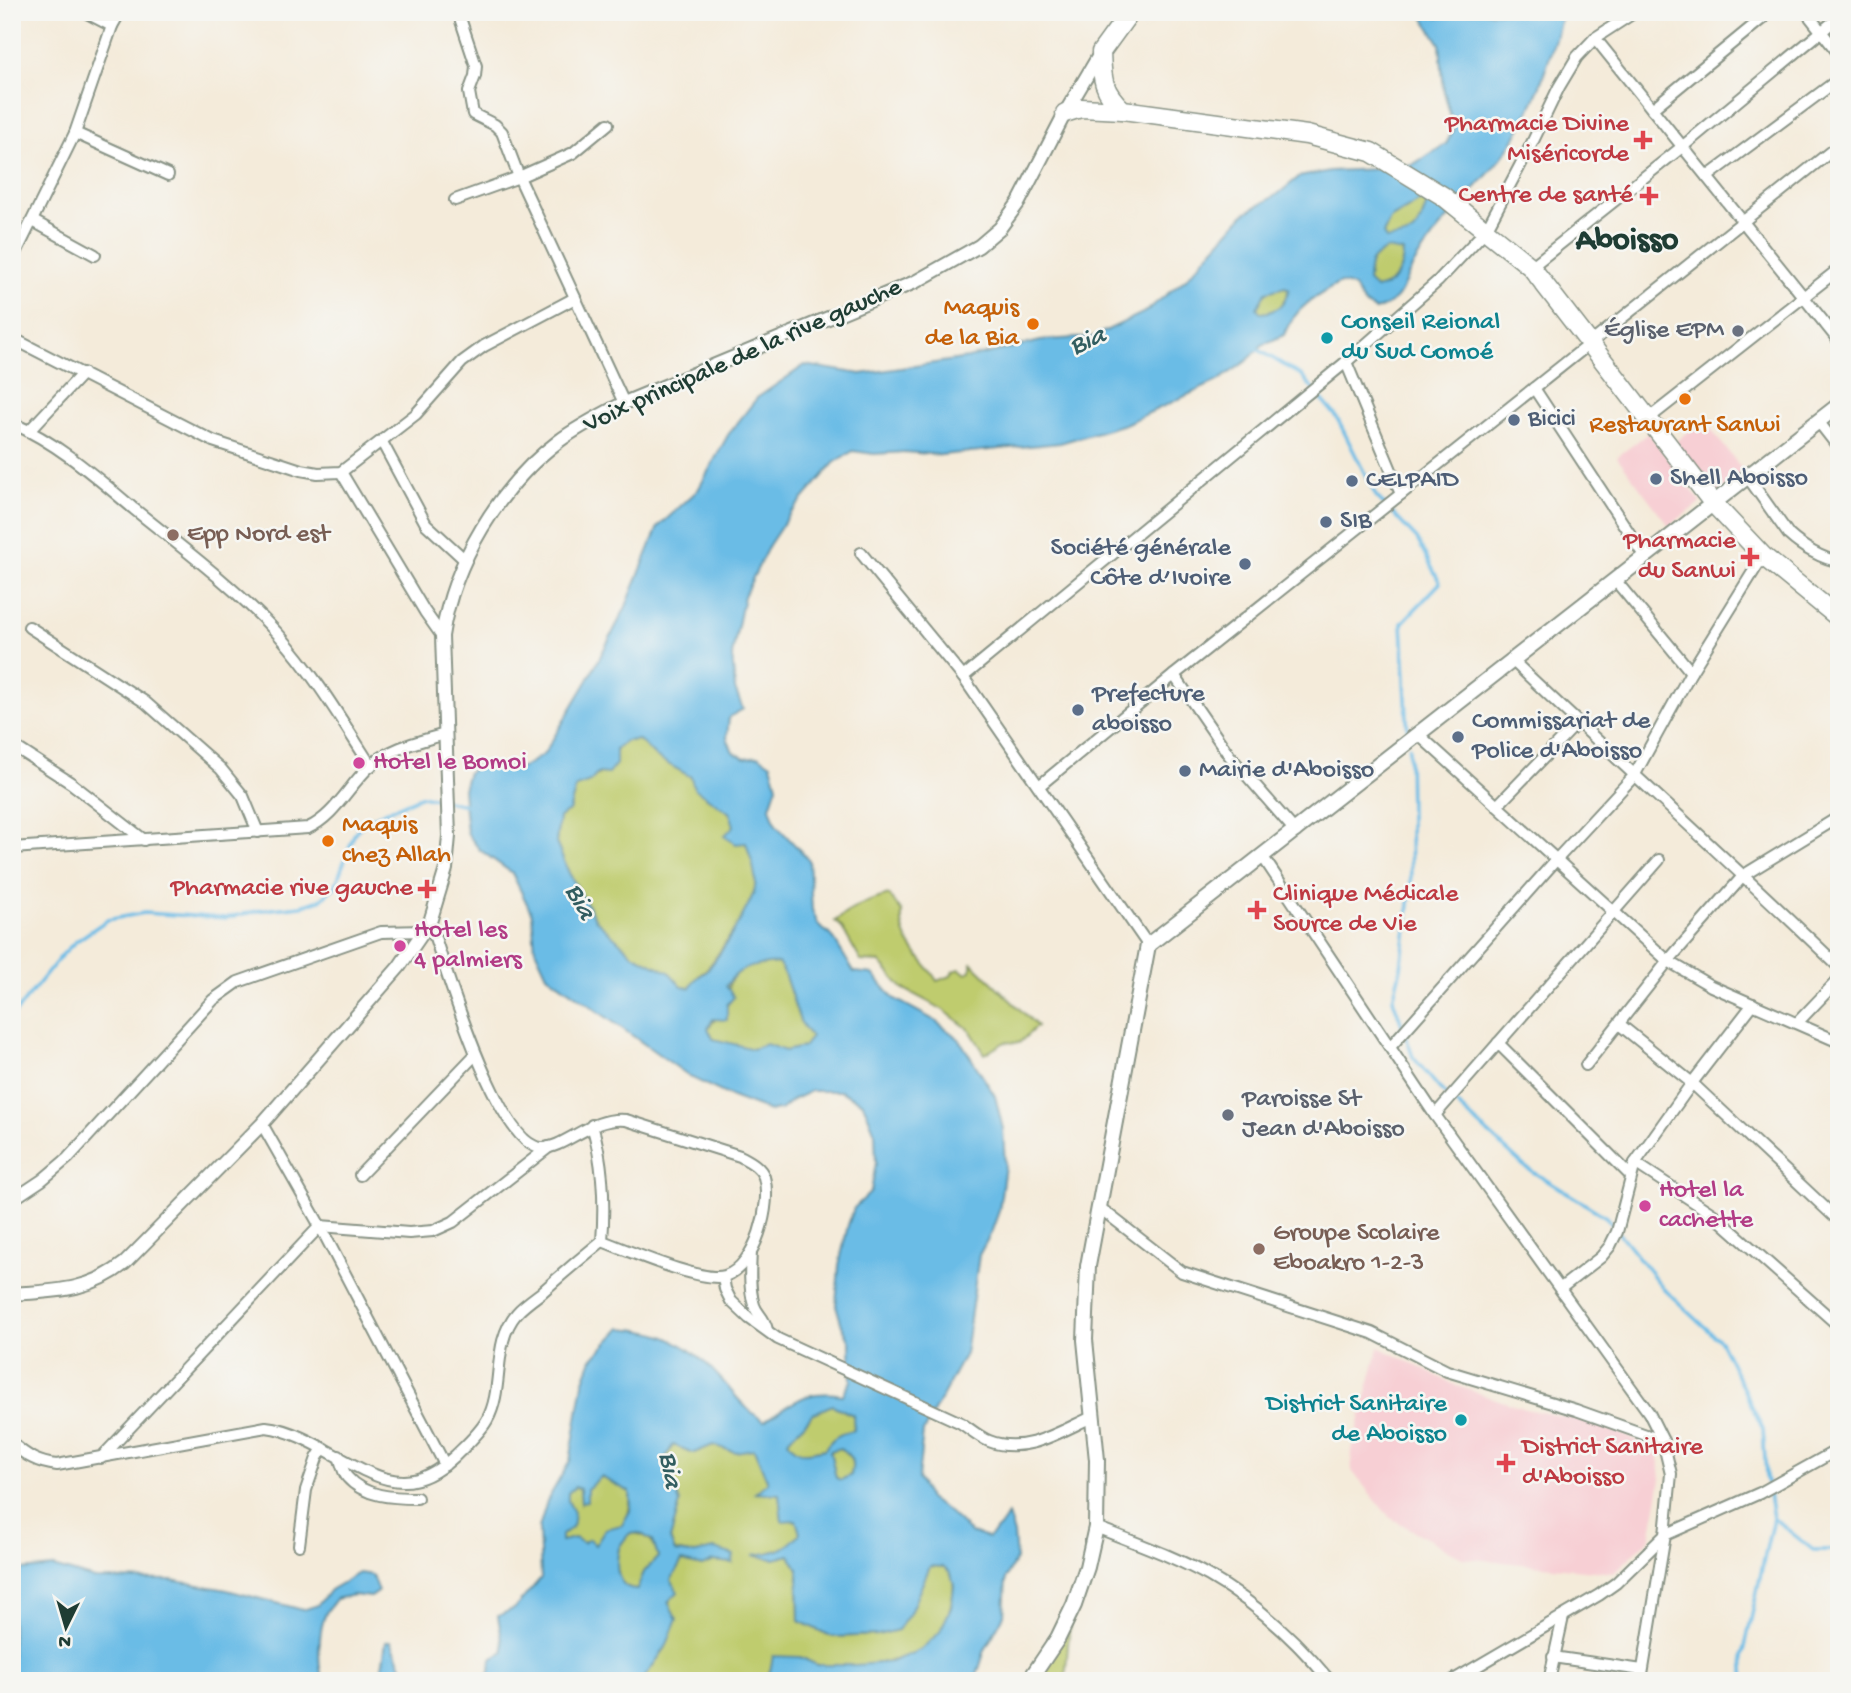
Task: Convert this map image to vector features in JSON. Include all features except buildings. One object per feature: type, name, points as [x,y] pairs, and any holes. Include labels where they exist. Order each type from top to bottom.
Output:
[{"type":"highway","points":[[1123,110],[1111,99],[1105,86],[1101,51],[1130,12]]},
{"type":"highway","points":[[1065,113],[1092,107],[1307,135],[1371,152],[1418,180],[1479,224],[1531,267],[1713,503],[1763,556],[1839,618]]},
{"type":"main road","points":[[1029,1681],[1058,1638],[1074,1605],[1087,1567],[1096,1527],[1097,1460],[1085,1340],[1088,1266],[1149,945],[1839,405]]},
{"type":"street","points":[[85,12],[112,26]]},
{"type":"street","points":[[12,261],[75,133],[112,26],[120,12]]},
{"type":"street","points":[[458,12],[476,66],[469,92],[473,114],[495,125],[502,132],[519,177],[624,403]]},
{"type":"street","points":[[963,677],[1346,362],[1438,281],[1532,143],[1577,57],[1595,38],[1635,12]]},
{"type":"street","points":[[1652,109],[1770,12]]},
{"type":"street","points":[[1806,12],[1839,54]]},
{"type":"street","points":[[1531,267],[1839,17]]},
{"type":"street","points":[[1595,38],[1839,341]]},
{"type":"street","name":"Voix principale de la rive gauche","points":[[12,1294],[86,1286],[109,1276],[125,1263],[262,1124],[399,967],[427,926],[446,869],[449,836],[442,636],[446,608],[464,559],[500,502],[527,470],[558,442],[589,421],[624,403],[915,282],[979,246],[1000,228],[1019,202],[1101,51]]},
{"type":"street","points":[[1707,177],[1839,79]]},
{"type":"street","points":[[455,200],[519,177],[573,153],[608,124]]},
{"type":"street","points":[[75,133],[169,175]]},
{"type":"street","points":[[1038,786],[1839,145]]},
{"type":"street","points":[[33,221],[95,255]]},
{"type":"street","points":[[1648,419],[1839,269]]},
{"type":"street","points":[[12,338],[213,441],[301,470],[318,473],[341,472],[416,414],[462,362],[484,346],[575,298]]},
{"type":"street","points":[[1346,362],[1401,494]]},
{"type":"street","points":[[29,431],[83,373]]},
{"type":"street","points":[[1534,388],[1645,556]]},
{"type":"street","points":[[1818,421],[1839,448]]},
{"type":"street","points":[[12,423],[84,467],[239,595],[279,636],[317,683],[371,766]]},
{"type":"street","points":[[382,442],[426,524],[464,559]]},
{"type":"street","points":[[341,472],[442,636]]},
{"type":"street","points":[[1747,476],[1789,535],[1830,560],[1839,561]]},
{"type":"street","points":[[861,553],[963,677],[1149,945]]},
{"type":"street","points":[[1391,1046],[1634,776],[1691,672],[1763,556]]},
{"type":"street","points":[[1615,580],[1691,672]]},
{"type":"street","points":[[29,627],[145,702],[221,769],[243,796],[258,832]]},
{"type":"street","points":[[1513,661],[1839,967]]},
{"type":"street","points":[[1174,675],[1229,755],[1296,832]]},
{"type":"street","points":[[1497,807],[1578,722]]},
{"type":"street","points":[[12,848],[308,828],[316,824],[371,766],[397,747],[445,734]]},
{"type":"street","points":[[1419,735],[1668,961],[1711,986],[1839,1042]]},
{"type":"street","points":[[12,745],[71,783],[144,840]]},
{"type":"street","points":[[1586,1065],[1668,961],[1744,875],[1839,817]]},
{"type":"street","points":[[1263,858],[1435,1115],[1649,1413],[1663,1441],[1671,1474],[1665,1535],[1642,1675],[1553,1657]]},
{"type":"street","points":[[1435,1115],[1659,860]]},
{"type":"street","points":[[12,1200],[68,1158],[213,1000],[238,982],[381,932],[427,926],[475,1055],[499,1103],[528,1143],[540,1148],[552,1146]]},
{"type":"street","points":[[1797,1023],[1839,979]]},
{"type":"street","points":[[1561,1288],[1601,1257],[1609,1246],[1617,1232],[1634,1163],[1753,1004]]},
{"type":"street","points":[[1619,1024],[1692,1083],[1839,1221]]},
{"type":"street","points":[[1498,1043],[1631,1176]]},
{"type":"street","points":[[360,1175],[475,1055]]},
{"type":"street","points":[[320,1227],[409,1233],[433,1231],[453,1222],[552,1146],[592,1125],[614,1118],[740,1156],[756,1166],[763,1175],[766,1196],[761,1225],[751,1252],[738,1270],[723,1277],[665,1265],[601,1241]]},
{"type":"street","points":[[262,1124],[320,1227],[446,1465]]},
{"type":"street","points":[[12,1443],[26,1455],[44,1464],[57,1465],[267,1427],[295,1433],[369,1472],[403,1481],[433,1473],[446,1465],[488,1419],[503,1342],[516,1314],[601,1241],[603,1219],[599,1147],[592,1125]]},
{"type":"street","points":[[1634,1163],[1714,1215],[1839,1326]]},
{"type":"street","points":[[1100,1208],[1182,1272],[1372,1333],[1447,1371],[1576,1410],[1663,1441]]},
{"type":"street","points":[[100,1458],[320,1227]]},
{"type":"street","points":[[751,1252],[751,1294],[767,1330]]},
{"type":"street","points":[[723,1277],[731,1301],[778,1339],[961,1423],[987,1440],[1007,1446],[1029,1445],[1092,1417]]},
{"type":"street","points":[[299,1545],[306,1490],[323,1448]]},
{"type":"street","points":[[1452,1681],[1563,1617],[1615,1583],[1665,1535],[1760,1493],[1839,1449]]},
{"type":"street","points":[[339,1456],[346,1476],[358,1486],[383,1497],[417,1498]]},
{"type":"street","points":[[1096,1527],[1209,1576],[1261,1612],[1311,1657],[1330,1681]]},
{"type":"street","points":[[1549,1681],[1563,1617]]},
{"type":"shaded area","points":[[1704,420],[1744,472],[1714,496],[1673,444]]},
{"type":"shaded area","points":[[1648,433],[1701,502],[1669,526],[1617,457]]},
{"type":"shaded area","name":"District Sanitaire d'Aboisso","points":[[1379,1347],[1455,1385],[1525,1409],[1591,1422],[1658,1449],[1661,1479],[1650,1538],[1614,1573],[1462,1558],[1389,1517],[1352,1471],[1351,1454]]},
{"type":"green space","points":[[1422,200],[1427,204],[1414,231],[1403,237],[1386,240],[1383,234],[1390,219]]},
{"type":"green space","points":[[1386,249],[1403,251],[1401,265],[1393,281],[1375,289],[1368,281],[1370,265],[1373,259]]},
{"type":"green space","points":[[1285,287],[1289,289],[1287,294],[1276,309],[1261,313],[1256,308],[1266,292]]},
{"type":"green space","points":[[639,740],[656,757],[691,777],[699,791],[728,811],[747,844],[753,865],[755,886],[750,903],[713,961],[690,988],[682,987],[669,972],[634,955],[596,920],[569,873],[556,843],[559,817],[569,811],[576,787],[616,764],[616,749],[625,741]]},
{"type":"green space","points":[[889,895],[902,912],[902,923],[908,941],[937,981],[960,969],[966,974],[972,963],[1037,1026],[1019,1043],[1005,1042],[985,1054],[970,1030],[942,1009],[902,988],[880,962],[861,961],[841,926],[835,921],[860,905]]},
{"type":"green space","points":[[778,963],[800,1021],[811,1037],[803,1047],[785,1051],[766,1044],[753,1049],[713,1039],[708,1028],[727,1005],[730,982],[734,975],[747,967]]},
{"type":"green space","points":[[832,1405],[853,1415],[854,1431],[837,1436],[825,1449],[804,1452],[792,1446],[788,1441],[812,1414]]},
{"type":"green space","points":[[673,1445],[694,1453],[713,1445],[735,1452],[754,1448],[768,1482],[756,1493],[779,1494],[782,1520],[796,1520],[800,1533],[786,1546],[756,1556],[774,1559],[790,1555],[798,1569],[799,1621],[833,1637],[878,1635],[922,1584],[930,1566],[938,1566],[951,1573],[953,1581],[950,1610],[940,1633],[916,1652],[867,1665],[817,1664],[800,1657],[769,1672],[768,1681],[642,1681],[666,1647],[671,1580],[682,1561],[702,1566],[713,1561],[731,1563],[715,1549],[691,1554],[675,1551],[670,1539],[680,1503],[664,1460]]},
{"type":"green space","points":[[840,1448],[850,1456],[852,1466],[851,1475],[841,1480],[836,1478],[830,1451]]},
{"type":"green space","points":[[601,1476],[630,1492],[626,1519],[595,1545],[575,1538],[561,1541],[561,1535],[567,1529],[574,1513],[568,1501],[568,1492],[575,1487],[580,1489],[581,1502],[587,1489]]},
{"type":"green space","points":[[629,1533],[640,1534],[649,1539],[655,1546],[658,1557],[644,1572],[638,1589],[625,1585],[617,1569],[619,1548]]},
{"type":"green space","points":[[1070,1621],[1065,1681],[1030,1681]]},
{"type":"water","name":"Bia","points":[[1420,12],[1434,12],[1438,18],[1446,12],[1563,12],[1537,92],[1515,138],[1433,237],[1414,264],[1400,294],[1392,302],[1375,310],[1364,304],[1354,287],[1340,283],[1314,298],[1300,310],[1284,335],[1262,345],[1248,360],[1218,381],[1125,424],[1060,443],[941,455],[853,451],[834,463],[789,515],[769,545],[744,596],[732,655],[735,689],[743,709],[729,717],[727,738],[733,752],[745,758],[759,756],[771,764],[777,786],[770,807],[776,825],[809,860],[812,910],[819,926],[832,936],[854,972],[873,974],[893,998],[934,1020],[959,1039],[995,1096],[1003,1129],[1005,1165],[999,1211],[979,1255],[965,1354],[923,1432],[918,1479],[929,1499],[950,1513],[971,1533],[988,1538],[1008,1515],[1014,1534],[1016,1559],[1006,1578],[1004,1615],[985,1650],[977,1675],[973,1681],[768,1681],[773,1656],[800,1657],[817,1665],[856,1665],[891,1662],[920,1650],[939,1633],[951,1608],[954,1586],[951,1573],[944,1567],[930,1566],[910,1613],[898,1630],[878,1635],[833,1637],[799,1621],[798,1569],[790,1555],[774,1559],[753,1555],[780,1550],[800,1533],[796,1520],[782,1521],[779,1494],[755,1493],[768,1482],[754,1449],[735,1452],[713,1445],[694,1453],[673,1445],[664,1460],[680,1503],[670,1539],[675,1552],[691,1554],[715,1549],[734,1555],[732,1563],[713,1561],[702,1566],[682,1561],[671,1580],[678,1592],[668,1602],[677,1619],[666,1647],[642,1681],[479,1681],[490,1673],[491,1659],[504,1652],[498,1616],[515,1608],[541,1578],[539,1528],[547,1501],[570,1461],[583,1383],[592,1359],[621,1328],[665,1336],[688,1349],[710,1367],[746,1407],[764,1421],[809,1396],[843,1395],[851,1381],[850,1342],[836,1305],[839,1265],[854,1208],[871,1192],[876,1163],[875,1133],[863,1103],[840,1091],[811,1091],[792,1100],[780,1110],[769,1111],[732,1097],[692,1078],[547,975],[535,949],[532,914],[512,873],[480,850],[467,833],[463,789],[468,772],[483,763],[502,769],[522,768],[544,754],[588,680],[625,609],[658,527],[698,490],[728,435],[757,398],[805,365],[861,374],[968,358],[1045,340],[1093,337],[1145,312],[1187,278],[1245,213],[1278,194],[1299,177],[1330,171],[1412,165],[1446,144],[1454,129],[1444,91],[1440,44]],"holes":[[[1422,200],[1427,204],[1414,231],[1386,239],[1383,234],[1390,219]],[[1386,249],[1403,252],[1401,265],[1393,281],[1375,289],[1368,281],[1373,259]],[[1285,287],[1289,289],[1283,303],[1276,309],[1261,313],[1257,308],[1266,292]],[[639,740],[656,757],[691,777],[694,788],[730,813],[734,826],[724,836],[736,844],[746,843],[751,859],[755,882],[753,894],[720,953],[690,988],[682,987],[669,972],[634,955],[596,920],[569,873],[556,843],[559,817],[569,811],[576,787],[590,782],[598,773],[608,774],[616,764],[616,749],[625,741]],[[778,963],[784,973],[800,1021],[811,1037],[803,1047],[785,1051],[766,1044],[753,1049],[713,1039],[708,1028],[713,1019],[727,1020],[727,1005],[734,997],[726,986],[742,970]],[[832,1405],[853,1415],[854,1430],[837,1436],[825,1449],[800,1451],[788,1441],[812,1414]],[[840,1448],[851,1459],[852,1470],[851,1475],[841,1480],[836,1478],[830,1451]],[[601,1477],[630,1492],[631,1509],[622,1525],[605,1529],[595,1545],[589,1539],[583,1543],[575,1538],[561,1541],[561,1535],[572,1528],[574,1513],[568,1501],[568,1493],[575,1487],[580,1489],[581,1502],[587,1501],[587,1489]],[[640,1533],[653,1541],[658,1557],[644,1572],[637,1589],[630,1588],[621,1581],[617,1562],[619,1548],[629,1534]]]},
{"type":"water","points":[[53,1567],[95,1579],[171,1580],[227,1590],[303,1610],[318,1605],[330,1590],[359,1573],[372,1575],[378,1592],[371,1597],[353,1595],[336,1599],[327,1611],[319,1647],[324,1681],[12,1681],[12,1571]]},
{"type":"water","points":[[391,1641],[407,1677],[412,1681],[380,1681],[386,1642]]},
{"type":"waterway","points":[[1254,347],[1302,376],[1336,416],[1376,496],[1417,539],[1440,583],[1402,623],[1408,736]]},
{"type":"waterway","points":[[1409,747],[1411,889],[1401,968],[1393,999],[1413,1057],[1439,1088],[1525,1167],[1606,1217],[1664,1289],[1720,1341],[1763,1429],[1766,1476],[1773,1518],[1743,1656],[1745,1681]]},
{"type":"waterway","points":[[12,1017],[61,956],[75,942],[107,920],[144,913],[225,918],[262,910],[301,906],[320,900],[335,887],[355,832],[369,819],[422,796],[467,805]]},
{"type":"waterway","points":[[1773,1518],[1813,1550],[1839,1550]]},
{"type":"place","name":"Pharmacie Divine Miséricorde","points":[[1643,140]]},
{"type":"place","name":"Centre de santé","points":[[1649,196]]},
{"type":"place","name":"Maquis de la Bia","points":[[1033,324]]},
{"type":"place","name":"Église EPM","points":[[1738,331]]},
{"type":"place","name":"Conseil Reional du Sud Comoé","points":[[1327,338]]},
{"type":"place","name":"Restaurant Sanwi","points":[[1685,399]]},
{"type":"place","name":"Bicici","points":[[1514,420]]},
{"type":"place","name":"Shell Aboisso","points":[[1656,479]]},
{"type":"place","name":"CELPAID","points":[[1352,481]]},
{"type":"place","name":"SIB","points":[[1326,522]]},
{"type":"place","name":"Epp Nord est","points":[[173,535]]},
{"type":"place","name":"Pharmacie du Sanwi","points":[[1750,557]]},
{"type":"place","name":"Société générale Côte d’Ivoire","points":[[1245,564]]},
{"type":"place","name":"Prefecture aboisso","points":[[1078,710]]},
{"type":"place","name":"Commissariat de Police d'Aboisso","points":[[1458,737]]},
{"type":"place","name":"Hotel le Bomoi","points":[[359,763]]},
{"type":"place","name":"Mairie d'Aboisso","points":[[1185,771]]},
{"type":"place","name":"Maquis chez Allah","points":[[328,841]]},
{"type":"place","name":"Pharmacie rive gauche","points":[[427,889]]},
{"type":"place","name":"Clinique Médicale Source de Vie","points":[[1257,910]]},
{"type":"place","name":"Hotel les 4 palmiers","points":[[400,946]]},
{"type":"place","name":"Paroisse St Jean d'Aboisso","points":[[1228,1115]]},
{"type":"place","name":"Hotel la cachette","points":[[1645,1206]]},
{"type":"place","name":"Groupe Scolaire Eboakro 1-2-3","points":[[1259,1249]]},
{"type":"place","name":"District Sanitaire de Aboisso","points":[[1461,1420]]},
{"type":"place","name":"District Sanitaire d'Aboisso","points":[[1506,1463]]},
{"type":"district","name":"Aboisso","points":[[1627,242]]}]
